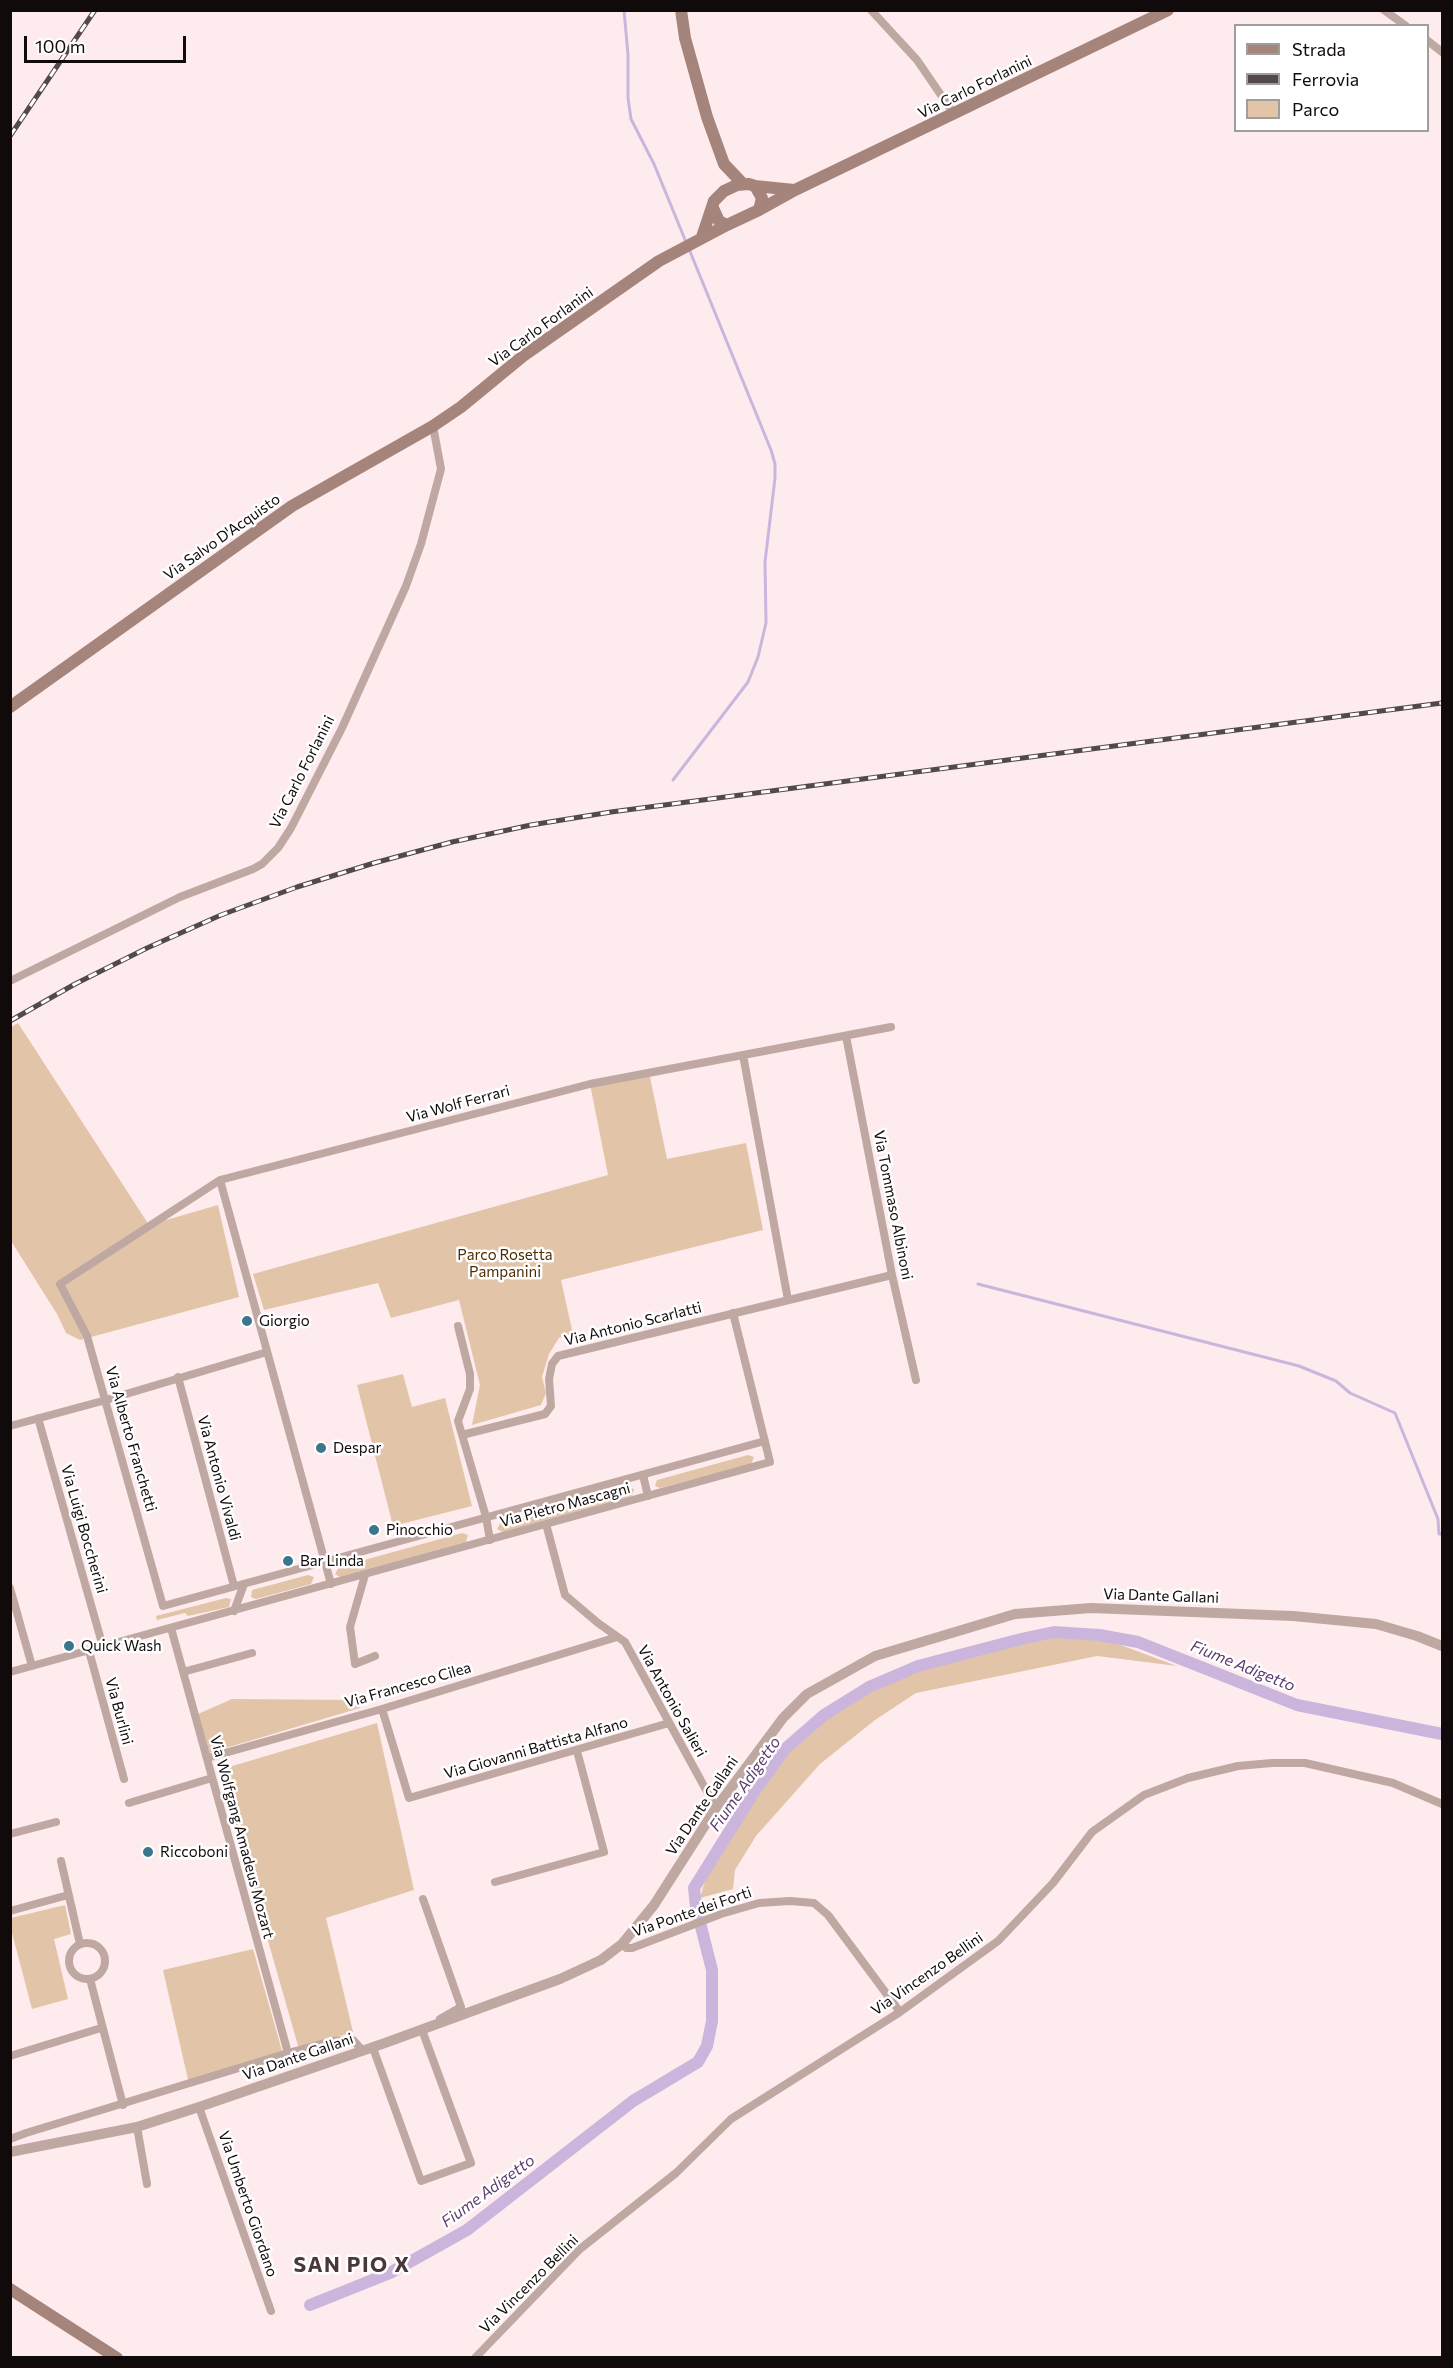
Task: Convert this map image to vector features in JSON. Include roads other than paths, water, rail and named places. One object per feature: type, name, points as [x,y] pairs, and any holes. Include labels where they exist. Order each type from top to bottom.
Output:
[{"type":"main road","points":[[681,10],[696,84],[724,164],[723,182],[719,195],[697,240]]},
{"type":"main road","name":"Via Carlo Forlanini","points":[[461,407],[542,342],[659,261],[795,190],[1168,10]]},
{"type":"main road","points":[[724,164],[762,198],[759,210]]},
{"type":"main road","points":[[719,195],[730,188],[749,185],[795,190]]},
{"type":"main road","points":[[713,208],[719,221],[728,225]]},
{"type":"main road","name":"Via Salvo D'Acquisto","points":[[10,707],[292,506],[433,426],[461,407]]},
{"type":"main road","points":[[10,2289],[117,2358]]},
{"type":"street","points":[[871,10],[917,60],[954,114]]},
{"type":"street","points":[[1384,10],[1403,24]]},
{"type":"street","points":[[1429,42],[1443,52]]},
{"type":"street","name":"Via Carlo Forlanini","points":[[10,981],[180,897],[253,869],[262,864],[278,848],[291,828],[342,728],[406,586],[421,544],[441,469],[433,426]]},
{"type":"street","name":"Via Wolf Ferrari","points":[[60,1284],[220,1180],[590,1084],[891,1027]]},
{"type":"street","name":"Via Tommaso Albinoni","points":[[846,1036],[892,1275],[916,1380]]},
{"type":"street","points":[[743,1055],[788,1300]]},
{"type":"street","points":[[220,1180],[331,1584]]},
{"type":"street","name":"Via Antonio Scarlatti","points":[[462,1435],[545,1414],[551,1406],[549,1379],[552,1364],[558,1356],[892,1275]]},
{"type":"street","name":"Via Alberto Franchetti","points":[[60,1284],[87,1336],[163,1606]]},
{"type":"street","points":[[732,1313],[765,1441]]},
{"type":"street","name":"Via Pietro Mascagni","points":[[458,1326],[470,1374],[471,1389],[458,1421],[486,1517],[490,1540]]},
{"type":"street","points":[[10,1426],[267,1352]]},
{"type":"street","name":"Via Antonio Vivaldi","points":[[178,1377],[234,1586]]},
{"type":"street","name":"Via Luigi Boccherini","points":[[38,1418],[103,1647]]},
{"type":"street","name":"Via Pietro Mascagni","points":[[10,1672],[770,1462],[765,1441],[163,1606]]},
{"type":"street","name":"Via Pietro Mascagni","points":[[642,1475],[648,1496]]},
{"type":"street","name":"Via Antonio Salieri","points":[[546,1524],[565,1595],[625,1642],[716,1808]]},
{"type":"street","points":[[365,1575],[350,1627],[355,1664],[375,1656]]},
{"type":"street","points":[[234,1611],[244,1584]]},
{"type":"street","points":[[10,1588],[32,1666]]},
{"type":"street","name":"Via Dante Gallani","points":[[10,2152],[137,2127],[199,2107],[422,2030],[582,1970],[601,1960],[622,1944],[654,1905],[716,1808],[783,1718],[807,1694],[875,1656],[1015,1614],[1091,1608],[1293,1617],[1376,1624],[1443,1646]]},
{"type":"street","name":"Via Wolfgang Amadeus Mozart","points":[[171,1628],[288,2053]]},
{"type":"street","name":"Via Francesco Cilea","points":[[207,1758],[382,1709],[617,1636]]},
{"type":"street","name":"Via Burlini","points":[[88,1651],[124,1779]]},
{"type":"street","points":[[183,1672],[252,1653]]},
{"type":"street","name":"Via Giovanni Battista Alfano","points":[[382,1709],[409,1798],[669,1723]]},
{"type":"street","points":[[495,1882],[604,1852],[577,1751]]},
{"type":"street","name":"Via Vincenzo Bellini","points":[[475,2358],[580,2249],[676,2173],[731,2119],[900,2012],[998,1941],[1053,1883],[1092,1832],[1144,1795],[1188,1778],[1238,1766],[1305,1763],[1393,1784],[1443,1804]]},
{"type":"street","points":[[129,1803],[212,1778]]},
{"type":"street","points":[[10,1834],[56,1822]]},
{"type":"street","points":[[61,1861],[80,1944]]},
{"type":"street","points":[[10,1911],[68,1895]]},
{"type":"street","points":[[10,2139],[288,2053],[332,2042],[353,2040],[368,2049],[421,2181],[471,2163],[422,2030],[461,2007],[423,1899]]},
{"type":"street","name":"Via Ponte dei Forti","points":[[622,1944],[632,1948],[759,1903],[790,1901],[814,1903],[828,1916],[900,2012]]},
{"type":"street","points":[[93,1943],[103,1951],[105,1956],[104,1969],[101,1974],[90,1979],[78,1977],[69,1963],[72,1951],[80,1944],[93,1943]]},
{"type":"street","points":[[90,1979],[101,2028],[123,2104]]},
{"type":"street","points":[[10,2056],[101,2028]]},
{"type":"street","name":"Via Umberto Giordano","points":[[199,2107],[271,2311]]},
{"type":"street","points":[[137,2127],[147,2184]]},
{"type":"waterway","points":[[624,10],[631,119],[654,164],[686,242]]},
{"type":"waterway","points":[[673,780],[748,682],[758,657],[766,623],[765,562],[775,478],[775,464],[771,450],[689,249]]},
{"type":"waterway","points":[[978,1284],[1299,1366],[1336,1381],[1350,1393],[1395,1413],[1438,1519],[1439,1534],[1442,1534]]},
{"type":"waterway","name":"Fiume Adigetto","points":[[310,2305],[390,2273],[467,2230],[633,2101],[698,2062],[707,2046],[712,2021],[712,1970],[696,1907],[694,1888],[754,1792],[785,1749],[824,1715],[869,1687],[918,1666],[1021,1639],[1054,1632],[1099,1635],[1138,1642],[1297,1705],[1442,1734]]},
{"type":"railway","points":[[10,136],[95,10]]},
{"type":"railway","points":[[10,1021],[75,984],[221,915],[297,887],[452,842],[531,825],[611,812],[1442,703]]},
{"type":"place","name":"Giorgio","points":[[247,1321]]},
{"type":"place","name":"Despar","points":[[321,1448]]},
{"type":"place","name":"Pinocchio","points":[[374,1530]]},
{"type":"place","name":"Bar Linda","points":[[288,1561]]},
{"type":"place","name":"Quick Wash","points":[[69,1646]]},
{"type":"place","name":"Riccoboni","points":[[148,1852]]},
{"type":"district","name":"SAN PIO X","points":[[352,2265]]},
{"type":"park label","name":"Parco Rosetta Pampanini","points":[[505,1264]]}]
